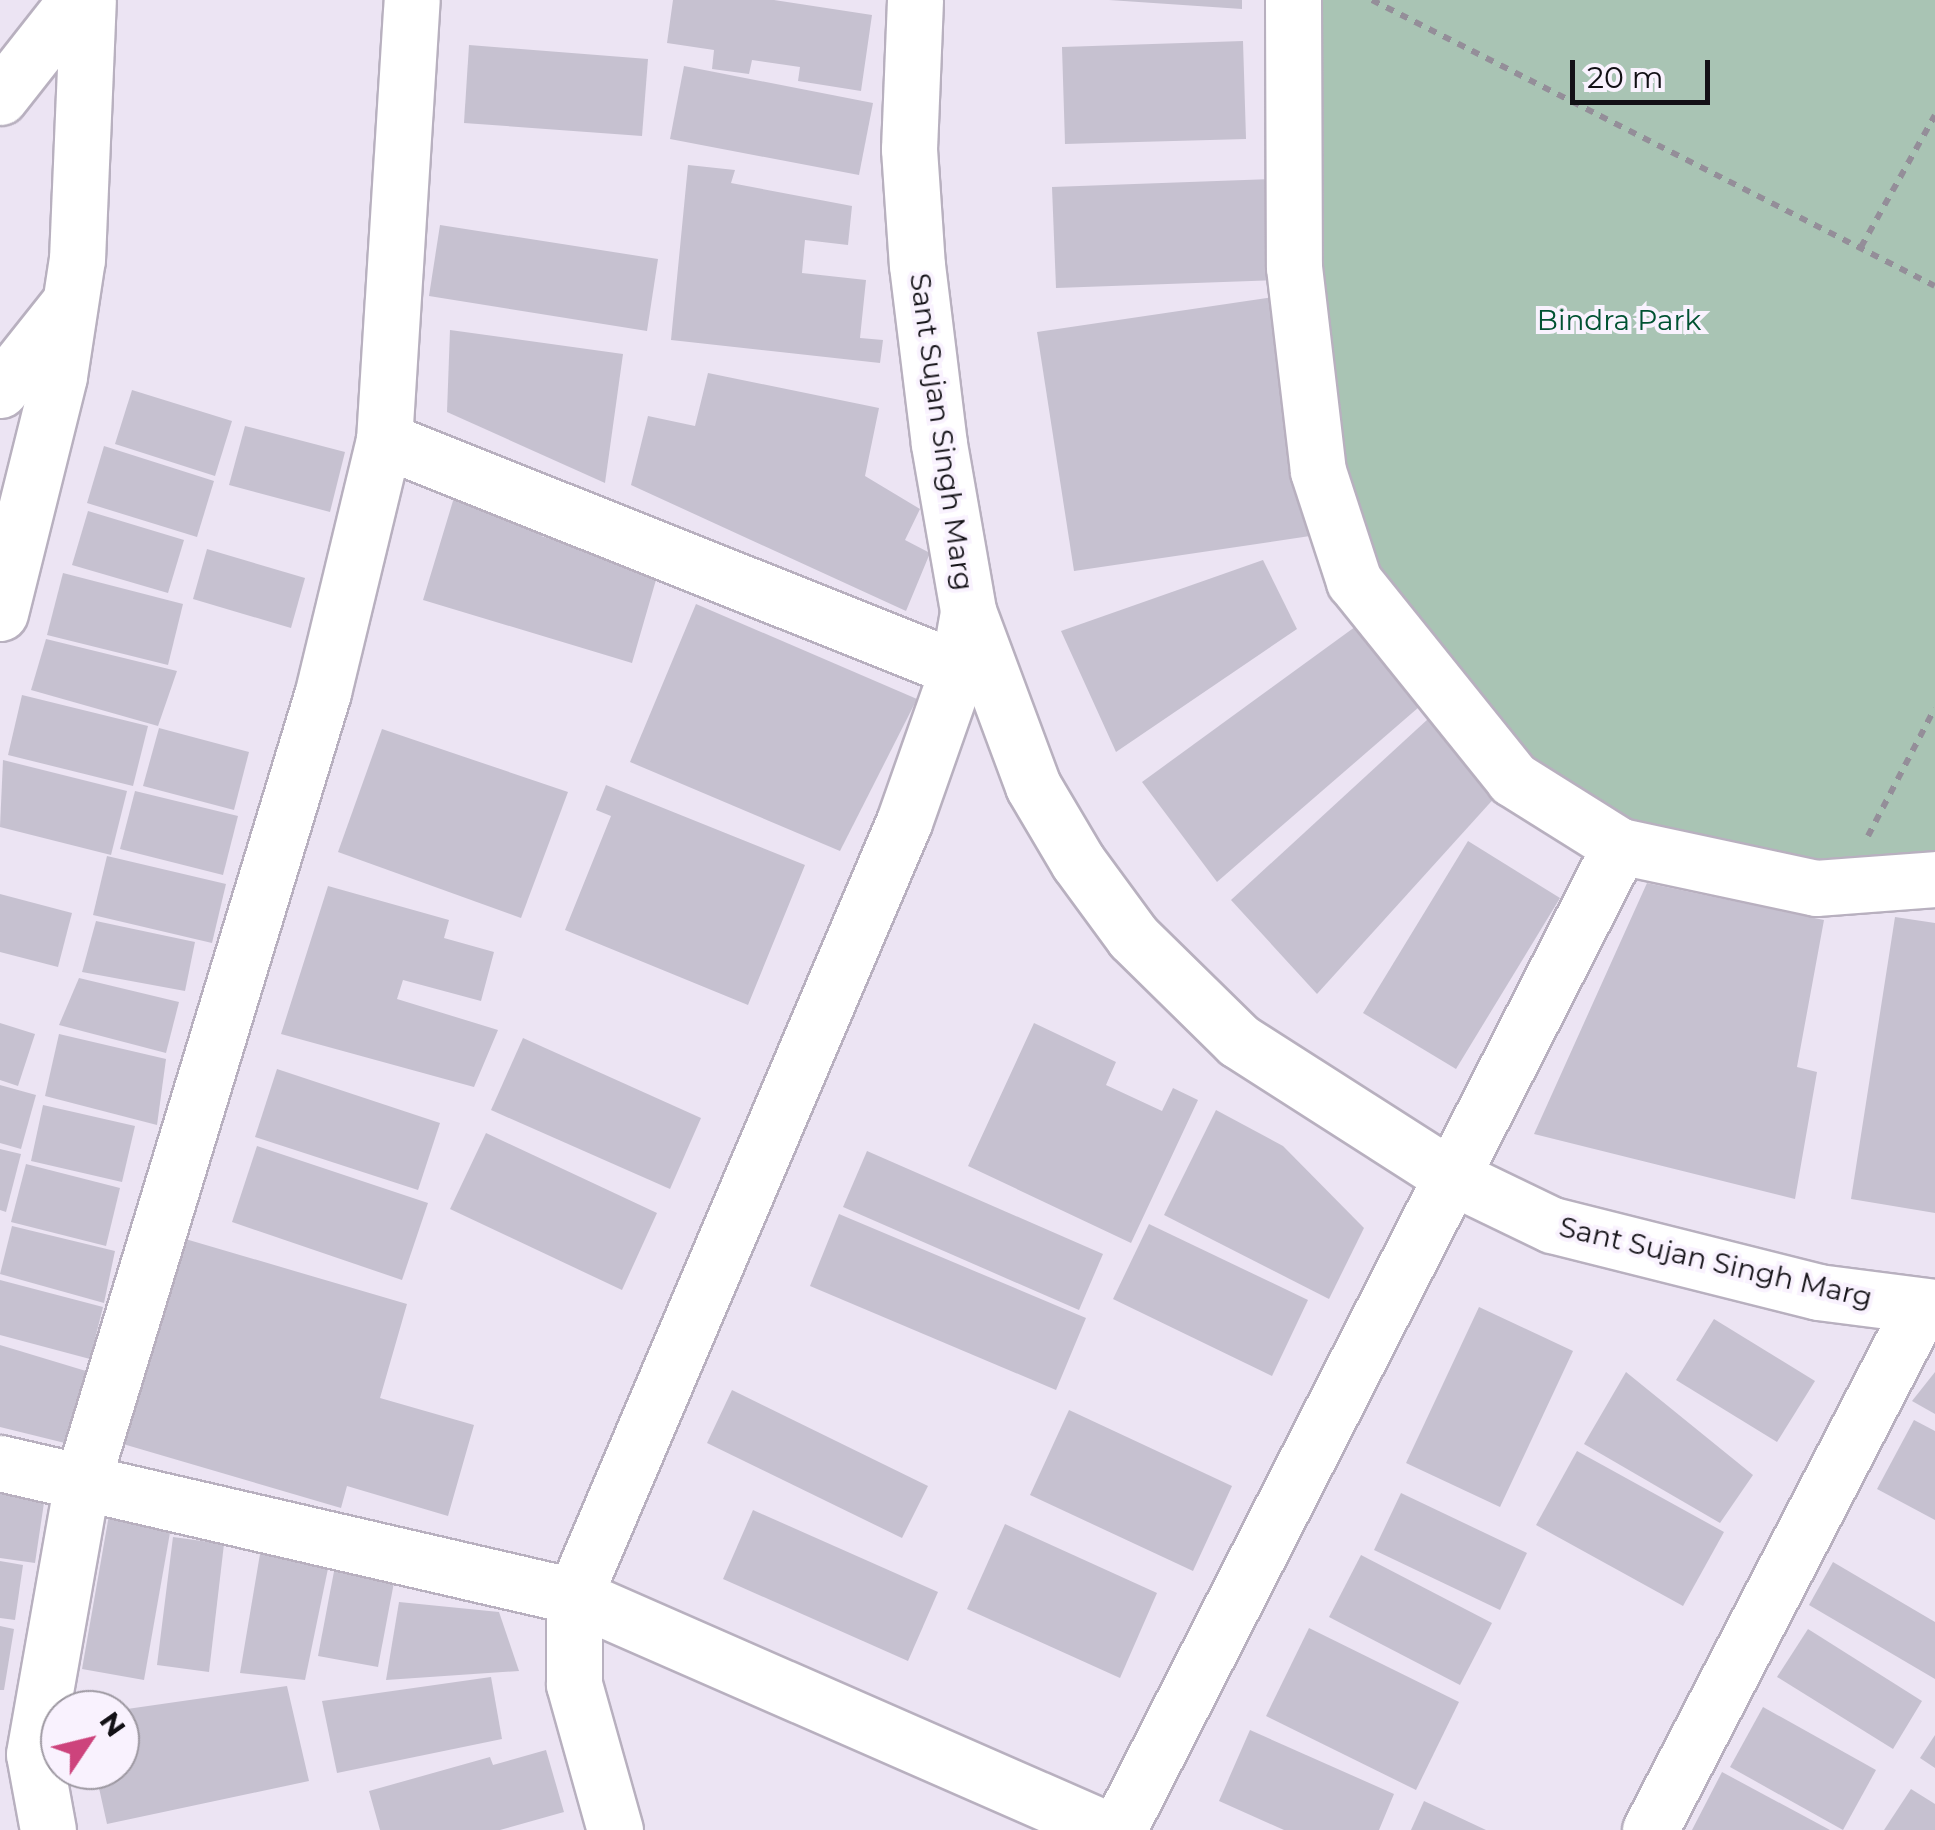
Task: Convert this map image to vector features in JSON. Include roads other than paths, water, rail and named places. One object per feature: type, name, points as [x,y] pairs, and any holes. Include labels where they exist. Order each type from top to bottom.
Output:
[{"type":"street","points":[[48,1830],[34,1754],[82,1482],[323,692],[384,440],[412,0]]},
{"type":"street","name":"Sant Sujan Singh Marg","points":[[914,0],[909,149],[918,265],[938,444],[968,610],[1033,786],[1078,862],[1133,936],[1239,1041],[1450,1176],[1552,1225],[1818,1292],[1928,1307]]},
{"type":"street","points":[[1294,0],[1294,266],[1318,471],[1354,581],[1512,780],[1620,846],[1816,888],[1935,879]]},
{"type":"street","points":[[0,97],[74,11]]},
{"type":"street","points":[[0,613],[59,376],[84,199],[74,11]]},
{"type":"street","points":[[0,390],[67,306]]},
{"type":"street","points":[[384,440],[958,669]]},
{"type":"street","points":[[615,1830],[574,1684],[574,1596],[904,822],[958,669],[968,610]]},
{"type":"street","points":[[1118,1830],[1620,846]]},
{"type":"street","points":[[1650,1830],[1928,1307]]},
{"type":"street","points":[[0,1463],[574,1596],[1108,1830]]},
{"type":"park label","name":"Bindra Park","points":[[1619,320]]}]
